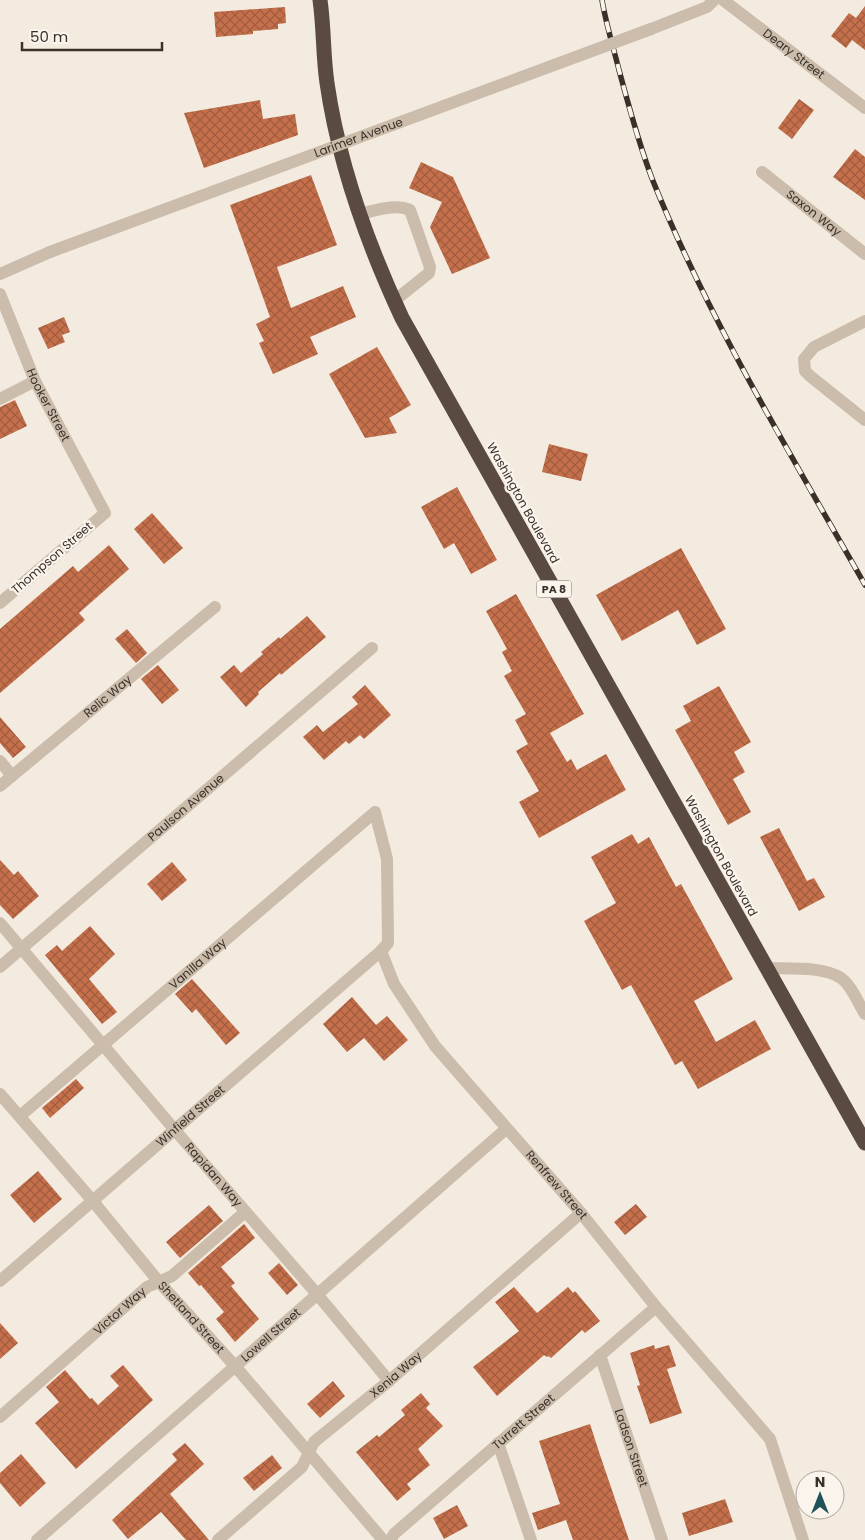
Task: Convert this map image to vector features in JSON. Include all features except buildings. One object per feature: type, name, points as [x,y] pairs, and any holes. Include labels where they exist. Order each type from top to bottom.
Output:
[{"type":"highway","name":"Washington Boulevard","points":[[321,2],[327,83],[344,167],[371,248],[402,318],[865,1143]]},
{"type":"street","name":"Larimer Avenue","points":[[0,274],[50,252],[652,29],[706,7],[714,0]]},
{"type":"street","name":"Deary Street","points":[[723,0],[865,108]]},
{"type":"street","name":"Saxon Way","points":[[762,172],[865,254]]},
{"type":"street","points":[[359,214],[390,207],[410,210],[430,267],[429,273],[394,301]]},
{"type":"street","name":"Hooker Street","points":[[0,294],[34,382],[105,514]]},
{"type":"street","points":[[865,321],[814,347],[804,359],[805,371],[865,420]]},
{"type":"street","points":[[0,399],[34,382]]},
{"type":"street","name":"Thompson Street","points":[[0,603],[105,514]]},
{"type":"street","name":"Relic Way","points":[[0,786],[214,607]]},
{"type":"street","name":"Paulson Avenue","points":[[0,967],[372,648]]},
{"type":"street","points":[[0,761],[12,776]]},
{"type":"street","name":"Vanilla Way","points":[[20,1116],[375,812],[387,859],[388,943],[381,951]]},
{"type":"street","name":"Rapidan Way","points":[[0,923],[245,1212],[318,1294],[389,1381]]},
{"type":"street","name":"Renfrew Street","points":[[381,951],[394,984],[435,1046],[581,1213],[656,1306],[770,1439],[803,1540]]},
{"type":"street","name":"Winfield Street","points":[[0,1281],[381,951]]},
{"type":"street","points":[[767,968],[825,971],[842,978],[865,1014]]},
{"type":"street","name":"Shetland Street","points":[[0,1094],[92,1200],[159,1282],[236,1366],[383,1540]]},
{"type":"street","name":"Lowell Street","points":[[37,1540],[506,1129]]},
{"type":"street","name":"Victor Way","points":[[0,1417],[147,1287],[172,1276],[245,1212]]},
{"type":"street","name":"Xenia Way","points":[[218,1540],[302,1467],[314,1442],[389,1381],[581,1213]]},
{"type":"street","name":"Turrett Street","points":[[390,1540],[394,1534],[656,1306]]},
{"type":"street","name":"Ladson Street","points":[[600,1355],[662,1540]]},
{"type":"street","points":[[498,1443],[531,1540]]},
{"type":"railway","points":[[602,0],[639,140],[653,181],[675,233],[725,336],[865,585]]}]
